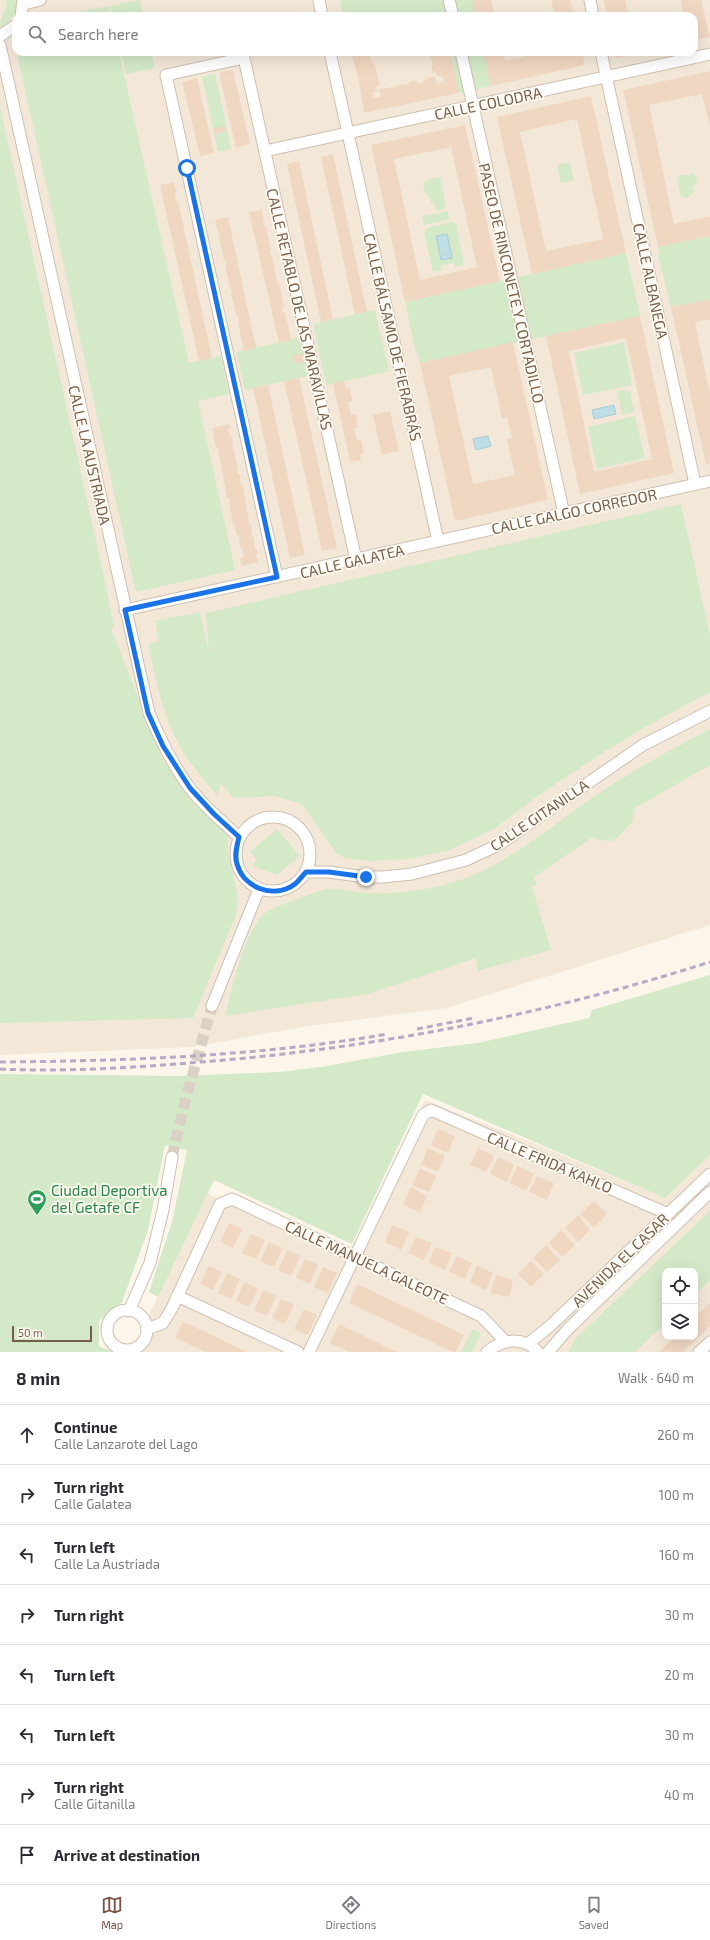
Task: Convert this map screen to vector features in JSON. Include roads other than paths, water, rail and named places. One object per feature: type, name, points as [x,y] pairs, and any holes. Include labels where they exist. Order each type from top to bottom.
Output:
[{"type":"street","points":[[23,12],[24,2],[40,0]]},
{"type":"street","points":[[319,0],[321,12]]},
{"type":"street","points":[[449,0],[452,12]]},
{"type":"street","points":[[590,0],[592,12]]},
{"type":"street","points":[[0,36],[12,28]]},
{"type":"street","name":"CALLE LA AUSTRIADA","points":[[0,45],[148,713],[163,746],[190,788],[214,814],[239,837]]},
{"type":"street","name":"CALLE COLODRA","points":[[265,151],[710,54]]},
{"type":"street","name":"CALLE BÁLSAMO DE FIERABRÁS","points":[[331,56],[438,541]]},
{"type":"street","name":"PASEO DE RINCONETE Y CORTADILLO","points":[[462,56],[564,514]]},
{"type":"street","name":"CALLE ALBANEGA","points":[[602,56],[695,484]]},
{"type":"street","name":"CALLE RETABLO DE LAS MARAVILLAS","points":[[277,577],[166,75],[244,58],[356,560]]},
{"type":"street","name":"CALLE GALGO CORREDOR","points":[[438,541],[710,481]]},
{"type":"street","name":"CALLE GALATEA","points":[[125,610],[438,541]]},
{"type":"street","name":"CALLE GITANILLA","points":[[306,872],[329,872],[366,877],[383,877],[412,874],[466,860],[500,844],[643,745],[710,711]]},
{"type":"street","points":[[277,816],[292,822],[302,830],[310,850],[310,860],[306,872],[296,884],[284,890],[269,891],[259,889],[246,880],[239,869],[236,849],[239,837],[252,823],[264,817],[277,816]]},
{"type":"street","points":[[212,1006],[259,889]]},
{"type":"street","name":"CALLE FRIDA KAHLO","points":[[355,1258],[423,1116],[431,1110],[668,1214]]},
{"type":"street","points":[[129,1311],[151,1257],[163,1210],[172,1157]]},
{"type":"street","name":"AVENIDA EL CASAR","points":[[528,1344],[551,1325],[710,1174]]},
{"type":"street","name":"AVENIDA EL CASAR","points":[[548,1352],[568,1329],[710,1192]]},
{"type":"street","name":"CALLE MANUELA GALEOTE","points":[[177,1296],[220,1204],[232,1199],[481,1316],[505,1341]]},
{"type":"street","points":[[309,1352],[355,1258]]},
{"type":"street","points":[[147,1329],[163,1323],[177,1296],[298,1352]]},
{"type":"street","points":[[123,1311],[129,1311],[141,1317],[147,1329],[140,1349],[121,1349],[115,1346],[108,1336],[109,1323],[112,1317],[123,1311]]},
{"type":"street","points":[[487,1352],[495,1345],[505,1341],[517,1340],[528,1344],[538,1352]]},
{"type":"street","points":[[699,1352],[710,1342]]},
{"type":"water","points":[[447,234],[452,258],[441,260],[436,236]]},
{"type":"water","points":[[614,405],[616,414],[594,419],[592,410]]},
{"type":"water","points":[[488,436],[491,446],[476,450],[473,439]]},
{"type":"tunnel","points":[[172,1157],[186,1098],[212,1006]]},
{"type":"railway","points":[[0,1069],[70,1070],[165,1065],[255,1057],[387,1040],[452,1028],[582,999],[710,962]]},
{"type":"railway","points":[[417,1029],[474,1018]]},
{"type":"railway","points":[[0,1062],[146,1059],[194,1056],[291,1048],[388,1034]]},
{"type":"place","name":"Ciudad Deportiva del Getafe CF","points":[[37,1216]]}]
